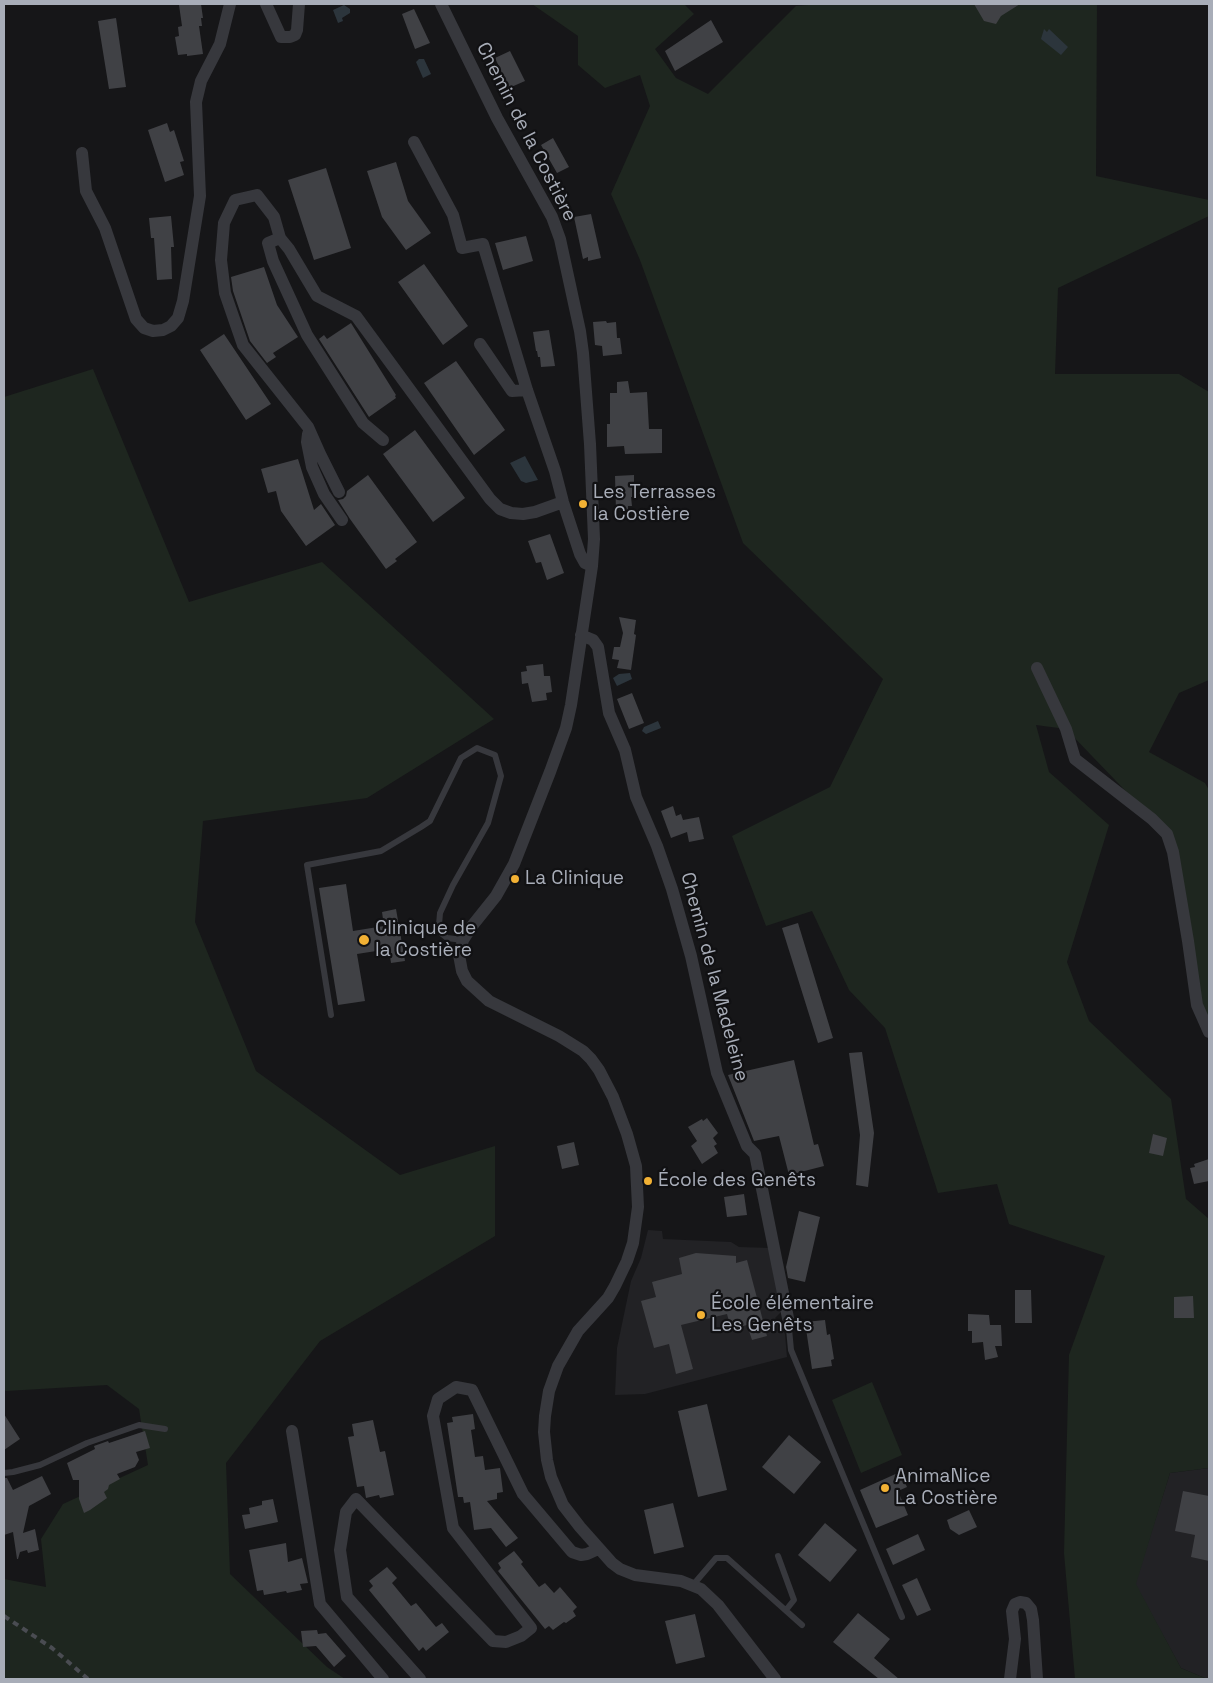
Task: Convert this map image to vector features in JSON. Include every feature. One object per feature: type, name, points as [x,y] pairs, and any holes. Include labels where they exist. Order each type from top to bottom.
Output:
[{"type":"street","points":[[82,153],[86,191],[105,228],[136,319],[144,328],[153,331],[163,330],[171,326],[178,318],[183,301],[200,196],[196,102],[201,81],[220,44],[230,4]]},
{"type":"street","points":[[266,4],[281,36],[290,38],[295,35],[297,30],[299,4]]},
{"type":"street","name":"Chemin de la Costière","points":[[441,4],[497,118],[552,217],[560,239],[583,353],[594,539],[592,566],[568,717],[550,772],[509,874],[496,896],[472,926],[460,947],[460,964],[465,977],[489,1001],[559,1036],[583,1051],[591,1059],[613,1097],[627,1134],[636,1166],[639,1198],[638,1217],[633,1242],[627,1261],[608,1298],[578,1331],[566,1350],[552,1382],[545,1416],[546,1451],[556,1490],[564,1505],[598,1549],[628,1573],[682,1581],[693,1585],[709,1595],[776,1679]]},
{"type":"street","points":[[414,142],[454,215],[462,248],[483,244],[562,502],[582,559],[585,563],[592,566]]},
{"type":"street","points":[[339,492],[308,426],[243,345],[225,293],[221,260],[224,223],[235,200],[257,194],[274,217],[280,238],[289,248],[317,296],[356,316],[490,500],[500,509],[511,513],[523,514],[535,512],[562,502]]},
{"type":"street","points":[[280,238],[268,243],[272,261],[307,335],[363,423],[383,440]]},
{"type":"street","points":[[480,344],[512,391],[527,390]]},
{"type":"street","points":[[308,426],[307,442],[312,467],[324,494],[342,520]]},
{"type":"street","name":"Chemin de la Madeleine","points":[[581,635],[594,640],[598,647],[609,713],[625,750],[636,797],[657,846],[672,889],[691,956],[716,1073],[747,1146],[755,1154],[788,1318]]},
{"type":"street","points":[[1038,668],[1066,729],[1075,759],[1152,819],[1167,834],[1175,861],[1197,1005],[1209,1032]]},
{"type":"street","points":[[420,1679],[348,1597],[340,1550],[346,1512],[356,1499],[493,1641],[506,1642],[521,1636],[531,1628],[454,1528],[433,1416],[438,1399],[456,1387],[472,1390],[523,1494],[572,1552],[581,1555],[598,1549]]},
{"type":"street","points":[[292,1431],[320,1604],[382,1679]]},
{"type":"street","points":[[1010,1679],[1015,1639],[1012,1611],[1015,1604],[1020,1602],[1026,1603],[1031,1609],[1037,1679]]},
{"type":"lane","points":[[331,1014],[307,865],[381,851],[430,821],[461,758],[477,748],[495,755],[501,776],[488,823],[453,885],[440,913],[439,925],[442,934],[446,938],[463,940]]},
{"type":"lane","name":"Chemin de la Madeleine","points":[[788,1318],[790,1350],[902,1617]]},
{"type":"lane","points":[[4,1473],[40,1465],[88,1443],[139,1425],[165,1429]]},
{"type":"lane","points":[[778,1556],[794,1600],[786,1610]]},
{"type":"lane","points":[[693,1585],[716,1558],[727,1558],[802,1625]]},
{"type":"shaded area","points":[[532,4],[685,5],[694,14],[655,49],[676,78],[708,94],[796,6],[820,4],[1097,4],[1096,176],[1209,200],[1209,216],[1058,288],[1055,374],[1179,374],[1209,392],[1209,680],[1179,693],[1149,752],[1205,783],[1209,790],[1209,1032],[1197,1005],[1167,834],[1066,729],[1036,725],[1049,772],[1109,825],[1067,962],[1089,1021],[1171,1099],[1186,1199],[1209,1219],[1209,1468],[1170,1473],[1136,1584],[1181,1668],[1207,1679],[1075,1679],[1064,1553],[1069,1355],[1105,1256],[1009,1224],[997,1184],[938,1193],[885,1028],[849,990],[812,911],[766,926],[732,836],[830,787],[883,679],[743,543],[640,260],[611,194],[650,106],[640,75],[605,88],[578,65],[578,36]]},
{"type":"shaded area","points":[[344,5],[350,9],[350,13],[342,18],[343,21],[338,23],[333,10]]},
{"type":"shaded area","points":[[1044,29],[1047,32],[1049,29],[1068,47],[1061,55],[1041,39]]},
{"type":"shaded area","points":[[419,59],[424,59],[431,74],[423,78],[416,62]]},
{"type":"shaded area","points":[[93,369],[189,602],[322,562],[494,719],[367,798],[203,821],[195,922],[256,1071],[400,1175],[495,1146],[495,1236],[320,1341],[226,1463],[230,1574],[327,1667],[345,1679],[4,1679],[4,1579],[46,1587],[41,1539],[63,1504],[148,1465],[139,1409],[107,1385],[4,1390],[4,397]]},
{"type":"shaded area","points":[[525,456],[538,480],[526,483],[521,481],[510,463]]},
{"type":"shaded area","points":[[630,673],[632,679],[617,686],[613,678],[619,674]]},
{"type":"shaded area","points":[[658,721],[661,728],[646,734],[642,731],[644,727]]},
{"type":"shaded area","name":"École élémentaire Les Genêts","points":[[648,1230],[662,1231],[663,1239],[731,1242],[739,1247],[771,1248],[781,1312],[775,1318],[785,1334],[787,1357],[645,1394],[615,1395],[617,1348],[631,1281],[641,1258]]},
{"type":"shaded area","points":[[872,1382],[902,1455],[861,1473],[832,1400]]},
{"type":"shaded area","points":[[1209,1468],[1209,1679],[1207,1679],[1181,1668],[1135,1584],[1170,1473]]},
{"type":"building","points":[[201,4],[203,18],[201,18],[202,26],[199,26],[203,54],[178,55],[175,37],[179,36],[178,27],[182,26],[179,5]]},
{"type":"building","points":[[974,4],[1020,4],[1001,16],[996,24],[984,21]]},
{"type":"building","points":[[414,9],[430,43],[415,49],[402,14]]},
{"type":"building","points":[[116,18],[126,87],[109,89],[98,21]]},
{"type":"building","points":[[711,20],[723,42],[675,71],[665,51]]},
{"type":"building","points":[[510,51],[525,81],[509,88],[495,58]]},
{"type":"building","points":[[167,123],[170,132],[174,130],[184,161],[180,162],[184,175],[165,182],[148,130]]},
{"type":"building","points":[[553,138],[569,167],[557,173],[541,145]]},
{"type":"building","points":[[396,162],[408,201],[431,233],[406,250],[382,217],[367,171]]},
{"type":"building","points":[[326,168],[351,248],[314,260],[288,180]]},
{"type":"building","points":[[591,214],[601,258],[588,261],[588,257],[583,259],[574,217]]},
{"type":"building","points":[[171,216],[174,247],[171,247],[172,279],[157,280],[154,238],[151,238],[149,218]]},
{"type":"building","points":[[526,236],[533,261],[503,270],[495,243]]},
{"type":"building","points":[[424,264],[468,326],[443,345],[398,282]]},
{"type":"building","points":[[264,267],[277,305],[298,337],[273,353],[276,357],[267,363],[250,341],[233,291],[231,277]]},
{"type":"building","points":[[606,321],[607,323],[616,322],[617,338],[620,338],[622,354],[603,356],[602,346],[595,345],[593,322]]},
{"type":"building","points":[[351,323],[396,395],[396,398],[369,417],[319,339],[324,335],[327,339]]},
{"type":"building","points":[[549,330],[555,366],[541,367],[533,332]]},
{"type":"building","points":[[224,334],[271,404],[246,420],[200,350]]},
{"type":"building","points":[[456,361],[505,430],[474,455],[424,383]]},
{"type":"building","points":[[628,381],[630,393],[647,392],[649,429],[662,429],[662,453],[625,454],[624,446],[607,447],[607,424],[610,424],[610,393],[617,393],[617,382]]},
{"type":"building","points":[[415,430],[465,498],[433,522],[383,454]]},
{"type":"building","points":[[298,459],[314,510],[321,504],[335,525],[306,546],[281,511],[276,491],[268,493],[261,469]]},
{"type":"building","points":[[368,475],[417,542],[395,559],[397,561],[386,569],[338,500],[343,499],[347,491]]},
{"type":"building","points":[[634,475],[634,497],[631,497],[632,506],[628,506],[628,510],[616,510],[615,476]]},
{"type":"building","points":[[550,534],[564,573],[547,580],[541,562],[536,563],[528,541]]},
{"type":"building","points":[[619,617],[636,620],[631,670],[617,668],[619,660],[612,659],[614,647],[620,647],[623,633]]},
{"type":"building","points":[[543,664],[544,676],[550,676],[552,692],[546,693],[547,700],[532,702],[528,683],[522,684],[521,672],[527,671],[526,666]]},
{"type":"building","points":[[632,693],[644,723],[629,729],[617,699]]},
{"type":"building","points":[[673,806],[676,816],[681,814],[683,820],[699,817],[704,839],[689,842],[687,832],[671,838],[661,811]]},
{"type":"building","name":"Clinique de la Costière","points":[[346,884],[353,931],[384,926],[382,912],[396,909],[405,961],[391,963],[389,949],[357,954],[365,1001],[338,1005],[319,888]]},
{"type":"building","points":[[798,923],[833,1038],[818,1043],[782,928]]},
{"type":"building","points":[[862,1052],[874,1133],[868,1187],[856,1185],[860,1135],[849,1053]]},
{"type":"building","points":[[794,1060],[814,1145],[818,1144],[824,1166],[789,1175],[779,1136],[754,1141],[728,1075]]},
{"type":"building","points":[[707,1118],[718,1133],[713,1138],[717,1144],[714,1146],[718,1153],[702,1164],[691,1146],[697,1141],[688,1127]]},
{"type":"building","points":[[1153,1134],[1167,1138],[1163,1156],[1149,1153]]},
{"type":"building","points":[[574,1142],[579,1165],[562,1169],[557,1146]]},
{"type":"building","points":[[1209,1159],[1209,1181],[1194,1184],[1190,1168],[1195,1167],[1194,1164]]},
{"type":"building","points":[[744,1194],[747,1215],[727,1217],[724,1197]]},
{"type":"building","points":[[799,1211],[820,1217],[805,1282],[788,1278],[786,1267]]},
{"type":"building","points":[[696,1253],[736,1256],[736,1263],[747,1260],[767,1336],[752,1340],[747,1325],[731,1329],[727,1314],[681,1325],[693,1369],[676,1374],[669,1344],[654,1348],[641,1301],[656,1297],[652,1282],[682,1274],[679,1258]]},
{"type":"building","points":[[1015,1290],[1031,1290],[1032,1323],[1015,1323]]},
{"type":"building","points":[[1193,1296],[1194,1318],[1174,1318],[1174,1297]]},
{"type":"building","points":[[968,1314],[989,1315],[990,1325],[1001,1325],[1002,1346],[995,1346],[998,1357],[985,1360],[983,1342],[972,1343],[972,1331],[968,1331]]},
{"type":"building","points":[[825,1320],[827,1335],[830,1334],[834,1359],[831,1360],[832,1366],[812,1369],[805,1322]]},
{"type":"building","points":[[707,1404],[727,1490],[698,1497],[678,1411]]},
{"type":"building","points":[[4,1414],[20,1439],[4,1450]]},
{"type":"building","points":[[473,1414],[475,1429],[471,1430],[475,1457],[483,1456],[485,1470],[500,1468],[503,1492],[497,1493],[497,1499],[487,1501],[518,1538],[506,1547],[491,1528],[474,1530],[470,1502],[464,1503],[463,1497],[458,1497],[447,1423],[453,1422],[452,1417]]},
{"type":"building","points":[[373,1420],[380,1452],[385,1451],[394,1495],[380,1498],[379,1495],[366,1498],[364,1486],[357,1487],[348,1437],[354,1436],[352,1424]]},
{"type":"building","points":[[145,1431],[150,1448],[136,1452],[139,1460],[135,1467],[117,1474],[120,1479],[109,1485],[108,1489],[104,1492],[107,1498],[84,1513],[79,1499],[79,1480],[73,1480],[67,1463],[95,1449],[94,1446]]},
{"type":"building","points":[[789,1435],[821,1462],[794,1494],[762,1467]]},
{"type":"building","points":[[900,1472],[907,1487],[898,1491],[908,1515],[876,1528],[860,1490]]},
{"type":"building","points":[[42,1476],[51,1494],[29,1506],[23,1533],[35,1529],[39,1550],[28,1553],[27,1550],[20,1552],[17,1559],[13,1532],[4,1535],[4,1478],[7,1478],[13,1490]]},
{"type":"building","points":[[1183,1491],[1209,1496],[1209,1561],[1191,1557],[1195,1535],[1175,1531]]},
{"type":"building","points":[[273,1499],[278,1522],[245,1529],[242,1515],[250,1514],[249,1508],[262,1505],[262,1501]]},
{"type":"building","points":[[673,1503],[684,1547],[654,1554],[644,1510]]},
{"type":"building","points":[[969,1510],[977,1527],[959,1535],[950,1529],[947,1520]]},
{"type":"building","points":[[825,1523],[857,1550],[830,1582],[798,1555]]},
{"type":"building","points":[[918,1534],[925,1550],[893,1565],[886,1549]]},
{"type":"building","points":[[286,1543],[288,1562],[302,1558],[308,1583],[300,1584],[302,1590],[264,1595],[263,1590],[257,1591],[249,1550]]},
{"type":"building","points":[[514,1551],[523,1562],[521,1564],[539,1587],[545,1583],[554,1593],[560,1587],[577,1607],[573,1611],[576,1616],[553,1630],[549,1626],[545,1629],[498,1571],[501,1568],[498,1563]]},
{"type":"building","points":[[387,1567],[397,1578],[392,1583],[411,1606],[416,1603],[436,1627],[442,1623],[449,1632],[426,1651],[423,1647],[419,1651],[369,1590],[373,1586],[369,1581]]},
{"type":"building","points":[[917,1578],[931,1610],[917,1616],[902,1585]]},
{"type":"building","points":[[858,1613],[890,1639],[874,1658],[899,1679],[879,1679],[833,1642]]},
{"type":"building","points":[[695,1614],[705,1657],[676,1664],[665,1621]]},
{"type":"building","points":[[317,1630],[318,1634],[326,1633],[346,1656],[334,1667],[316,1646],[303,1647],[301,1631]]},
{"type":"railway","points":[[4,1616],[52,1648],[88,1679]]},
{"type":"place","name":"Les Terrasses la Costière","points":[[583,504]]},
{"type":"place","name":"La Clinique","points":[[515,879]]},
{"type":"place","name":"Clinique de la Costière","points":[[364,940]]},
{"type":"place","name":"École des Genêts","points":[[648,1181]]},
{"type":"place","name":"École élémentaire Les Genêts","points":[[701,1315]]},
{"type":"place","name":"AnimaNice La Costière","points":[[885,1488]]}]
